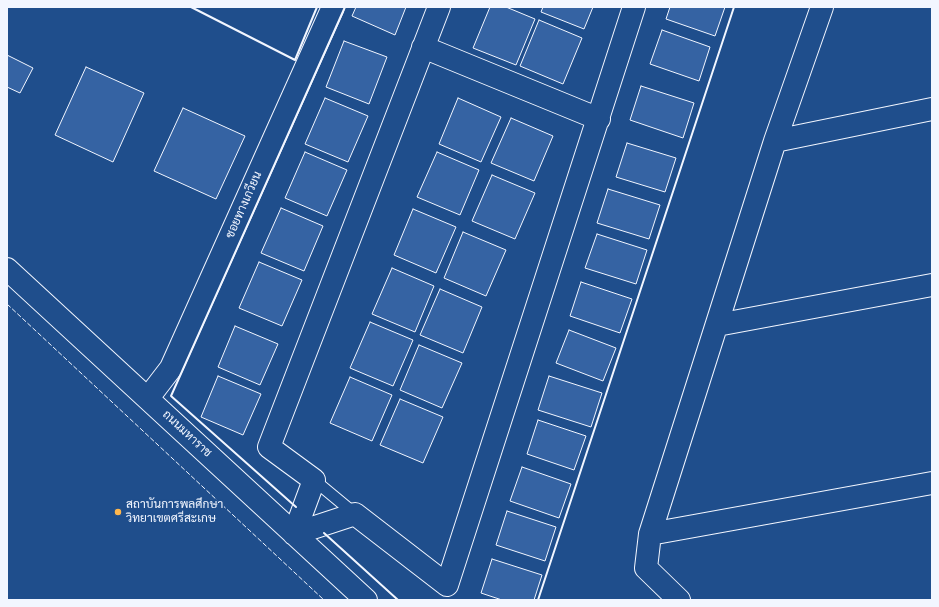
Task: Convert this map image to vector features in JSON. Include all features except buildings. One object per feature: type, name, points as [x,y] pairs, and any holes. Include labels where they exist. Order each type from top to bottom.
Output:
[{"type":"street","name":"ซอยทางเกวียน","points":[[148,398],[171,368],[333,7]]},
{"type":"street","points":[[294,534],[314,480],[269,447],[438,7]]},
{"type":"street","points":[[294,534],[355,514],[447,585],[634,7]]},
{"type":"street","points":[[679,600],[646,568],[650,534],[775,141],[822,7]]},
{"type":"street","points":[[423,47],[599,119]]},
{"type":"street","points":[[775,141],[932,110]]},
{"type":"street","name":"ถนนมหาราช","points":[[7,269],[366,600]]},
{"type":"street","points":[[717,325],[932,285]]},
{"type":"street","points":[[650,534],[932,482]]},
{"type":"lane","points":[[314,480],[355,514]]},
{"type":"fence","points":[[7,304],[324,600]]},
{"type":"wall","points":[[191,7],[295,60],[317,7]]},
{"type":"wall","points":[[296,507],[171,396],[345,7]]},
{"type":"wall","points":[[538,600],[734,7]]},
{"type":"wall","points":[[324,533],[398,600]]},
{"type":"place","name":"สถาบันการพลศึกษา วิทยาเขตศรีสะเกษ","points":[[118,512]]}]
